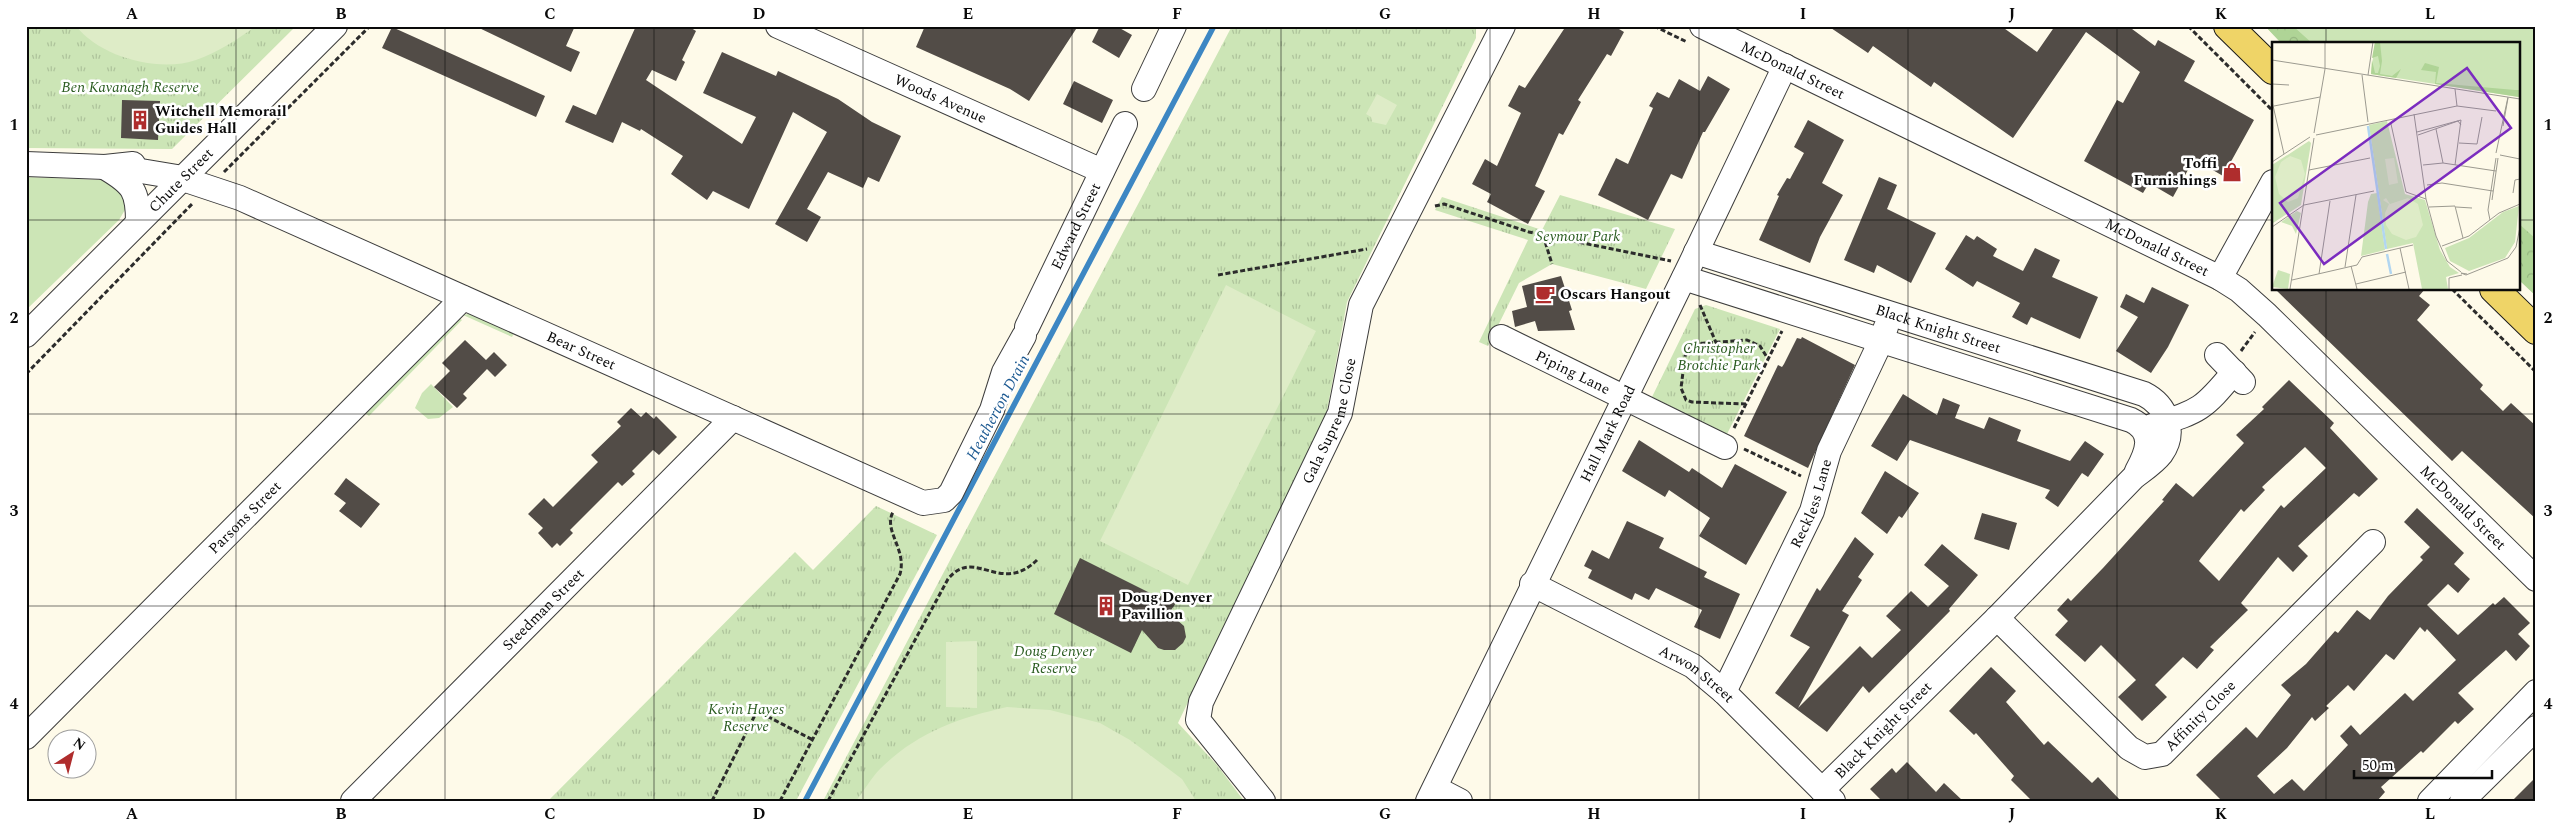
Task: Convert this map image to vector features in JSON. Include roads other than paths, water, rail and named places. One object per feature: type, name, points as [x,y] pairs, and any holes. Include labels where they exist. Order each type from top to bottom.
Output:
[{"type":"main road","points":[[2228,26],[2272,69]]},
{"type":"main road","points":[[2495,290],[2533,328]]},
{"type":"street","name":"Chute Street","points":[[26,335],[335,26]]},
{"type":"street","name":"Woods Avenue","points":[[778,26],[1102,170]]},
{"type":"street","points":[[1144,89],[1174,26]]},
{"type":"street","name":"Gala Supreme Close","points":[[1263,801],[1228,754],[1198,720],[1201,702],[1340,413],[1361,305],[1503,26]]},
{"type":"street","name":"McDonald Street","points":[[1698,36],[1785,66],[2220,278],[2239,290],[2267,315],[2536,579]]},
{"type":"street","name":"Hall Mark Road","points":[[1431,794],[1532,584],[1690,265],[1785,66]]},
{"type":"street","name":"Edward Street","points":[[918,501],[944,500],[951,493],[989,416],[1004,372],[1026,331],[1125,124]]},
{"type":"street","name":"Bear Street","points":[[26,164],[190,172],[240,198],[918,501]]},
{"type":"street","points":[[111,167],[136,193],[138,222]]},
{"type":"street","points":[[2220,278],[2272,184]]},
{"type":"street","name":"Black Knight Street","points":[[1690,265],[1792,313],[2128,419],[2144,429],[2148,446],[2134,477]]},
{"type":"street","name":"Black Knight Street","points":[[1690,265],[1890,314],[2144,394],[2158,405],[2167,421],[2168,436],[2162,452],[2134,477],[1828,795]]},
{"type":"street","name":"Parsons Street","points":[[26,737],[463,298]]},
{"type":"street","name":"Reckless Lane","points":[[1724,692],[1812,511],[1829,451],[1881,341],[1890,314]]},
{"type":"street","name":"Piping Lane","points":[[1501,337],[1624,398],[1726,444]]},
{"type":"street","points":[[2144,429],[2186,416],[2203,407],[2238,377],[2217,355]]},
{"type":"street","name":"Steedman Street","points":[[353,801],[733,418]]},
{"type":"street","name":"Affinity Close","points":[[1997,618],[2129,748],[2145,757],[2154,756],[2162,754],[2374,542]]},
{"type":"street","name":"Arwon Street","points":[[1532,584],[1693,666],[1724,692],[1828,795]]},
{"type":"street","points":[[2430,801],[2536,692]]},
{"type":"street","points":[[2462,801],[2536,728]]},
{"type":"street","points":[[1431,794],[1460,801]]},
{"type":"waterway","name":"Heatherton Drain","points":[[805,801],[1214,26]]},
{"type":"place","name":"Witchell Memorail Guides Hall","points":[[140,120]]},
{"type":"place","name":"Toffi Furnishings","points":[[2232,172]]},
{"type":"place","name":"Oscars Hangout","points":[[1545,294]]},
{"type":"place","name":"Doug Denyer Pavillion","points":[[1106,606]]},
{"type":"park label","name":"Ben Kavanagh Reserve","points":[[130,87]]},
{"type":"park label","name":"Seymour Park","points":[[1578,236]]},
{"type":"park label","name":"Christopher Brotchie Park","points":[[1719,356]]},
{"type":"park label","name":"Doug Denyer Reserve","points":[[1054,660]]},
{"type":"park label","name":"Kevin Hayes Reserve","points":[[746,718]]}]
